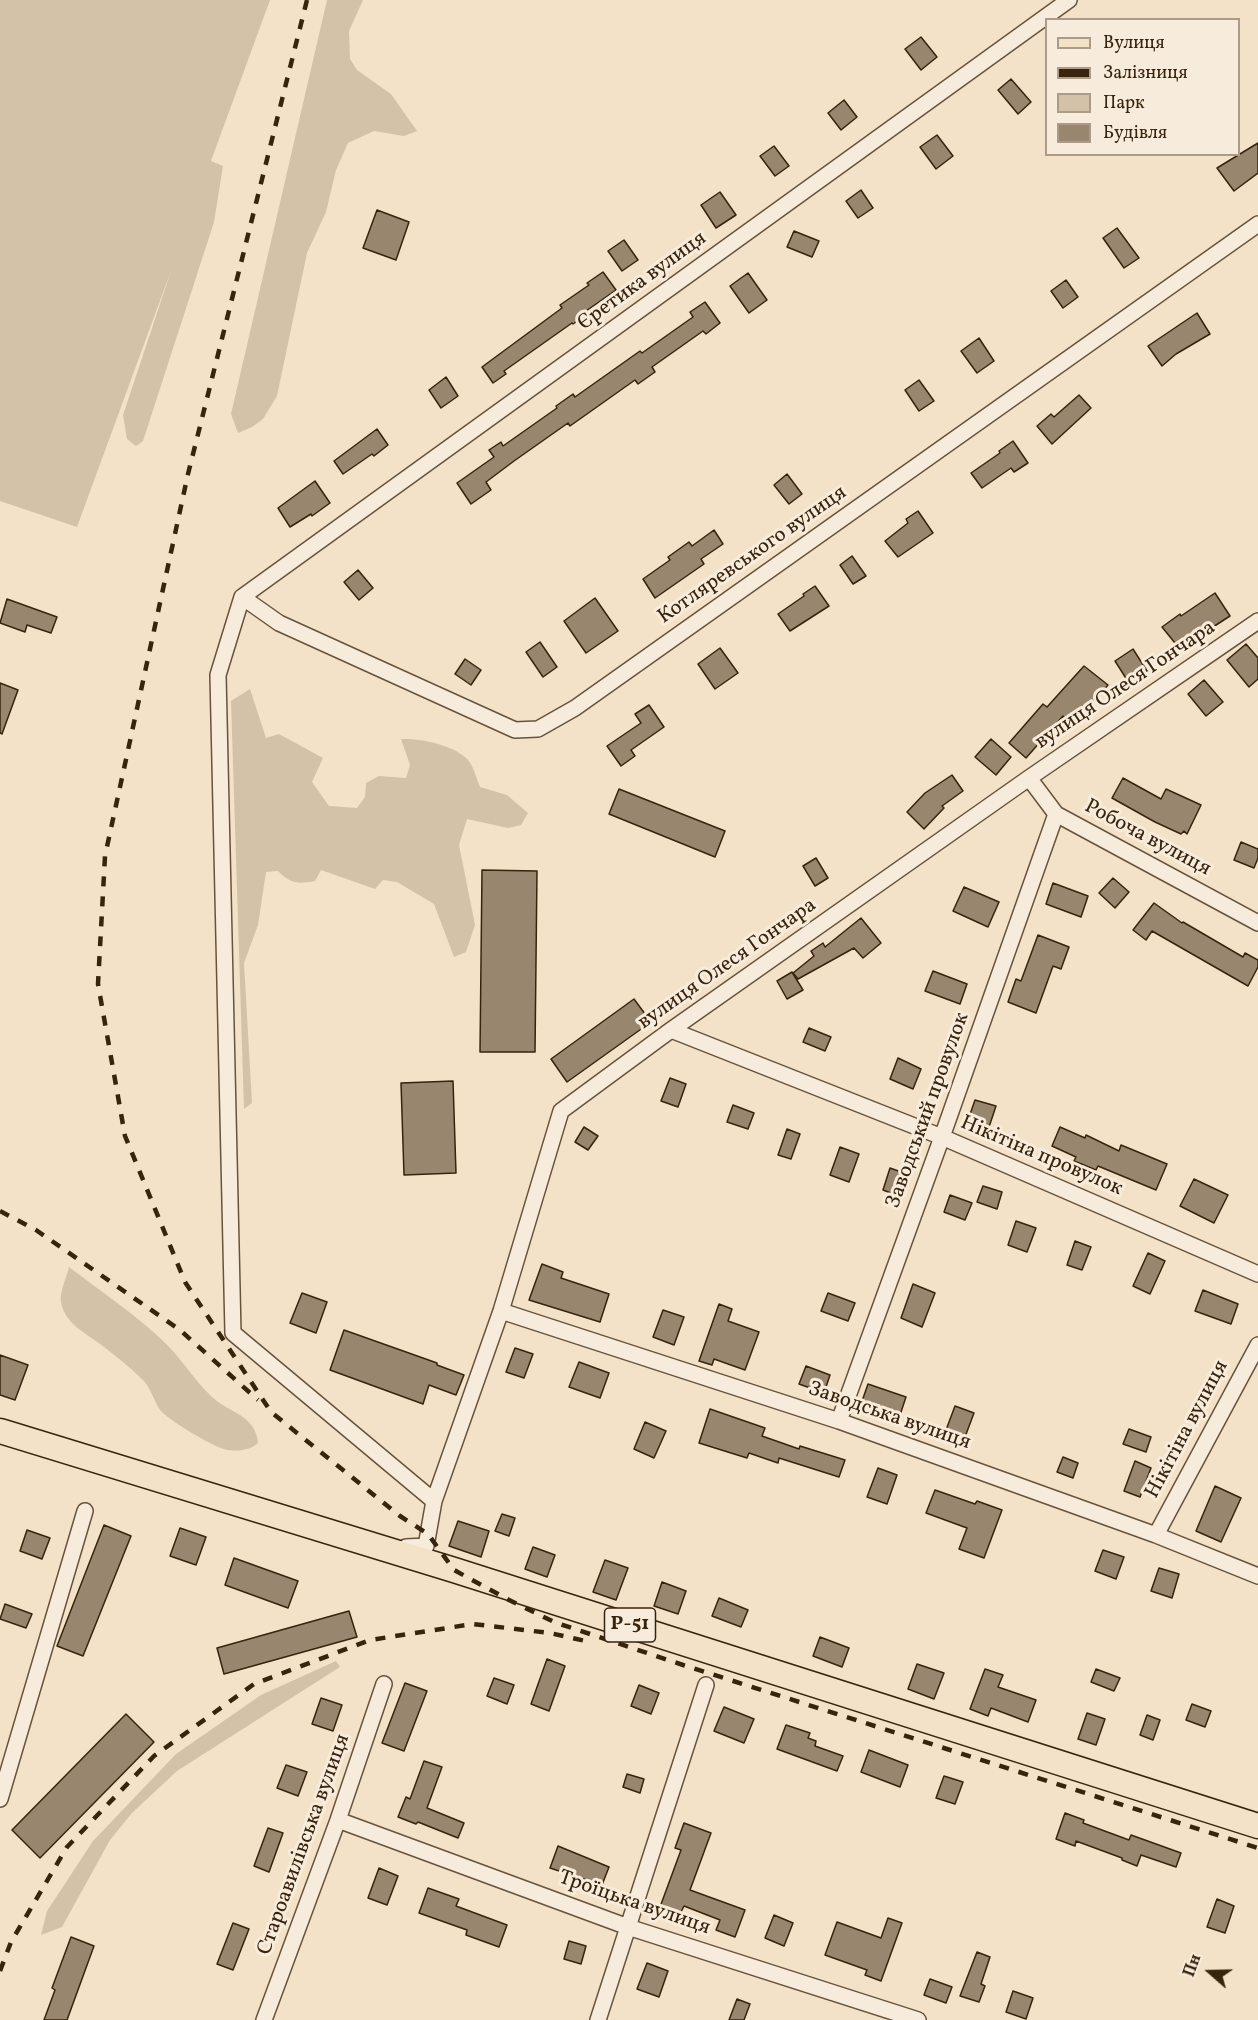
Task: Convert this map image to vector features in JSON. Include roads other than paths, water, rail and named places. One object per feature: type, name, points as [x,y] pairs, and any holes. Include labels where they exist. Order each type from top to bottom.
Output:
[{"type":"main road","name":"Р-51","points":[[0,1431],[454,1570],[1258,1826]]},
{"type":"street","name":"Єретика вулиця","points":[[242,597],[1069,0]]},
{"type":"street","name":"Котляревського вулиця","points":[[242,597],[279,622],[515,730],[538,729],[575,708],[1258,224]]},
{"type":"street","points":[[242,597],[218,675],[233,1333],[434,1501]]},
{"type":"street","name":"вулиця Олеся Гончара","points":[[406,1547],[426,1546],[434,1501],[501,1311],[561,1111],[671,1030],[1029,778],[1258,621]]},
{"type":"street","name":"Робоча вулиця","points":[[1029,778],[1056,814],[1258,923]]},
{"type":"street","name":"Заводський провулок","points":[[839,1421],[1056,814]]},
{"type":"street","name":"Нікітіна провулок","points":[[671,1030],[942,1137],[1258,1274]]},
{"type":"street","name":"Заводська вулиця","points":[[501,1311],[839,1421],[1155,1535],[1258,1576]]},
{"type":"street","name":"Нікітіна вулиця","points":[[1155,1535],[1258,1345]]},
{"type":"street","points":[[0,1799],[85,1511]]},
{"type":"street","name":"Староавилівська вулиця","points":[[264,2020],[338,1820],[384,1684]]},
{"type":"street","points":[[598,2020],[706,1685]]},
{"type":"street","name":"Троїцька вулиця","points":[[338,1820],[628,1927],[918,2020]]},
{"type":"railway","points":[[307,0],[188,474],[105,856],[98,984],[125,1136],[185,1282],[271,1412],[400,1516],[428,1534],[454,1570],[509,1600],[554,1622],[683,1665],[1258,1848]]},
{"type":"railway","points":[[0,1211],[36,1230],[180,1330],[258,1400]]},
{"type":"railway","points":[[0,1971],[11,1942],[67,1847],[154,1756],[254,1684],[370,1640],[473,1624],[550,1633],[590,1642]]}]
